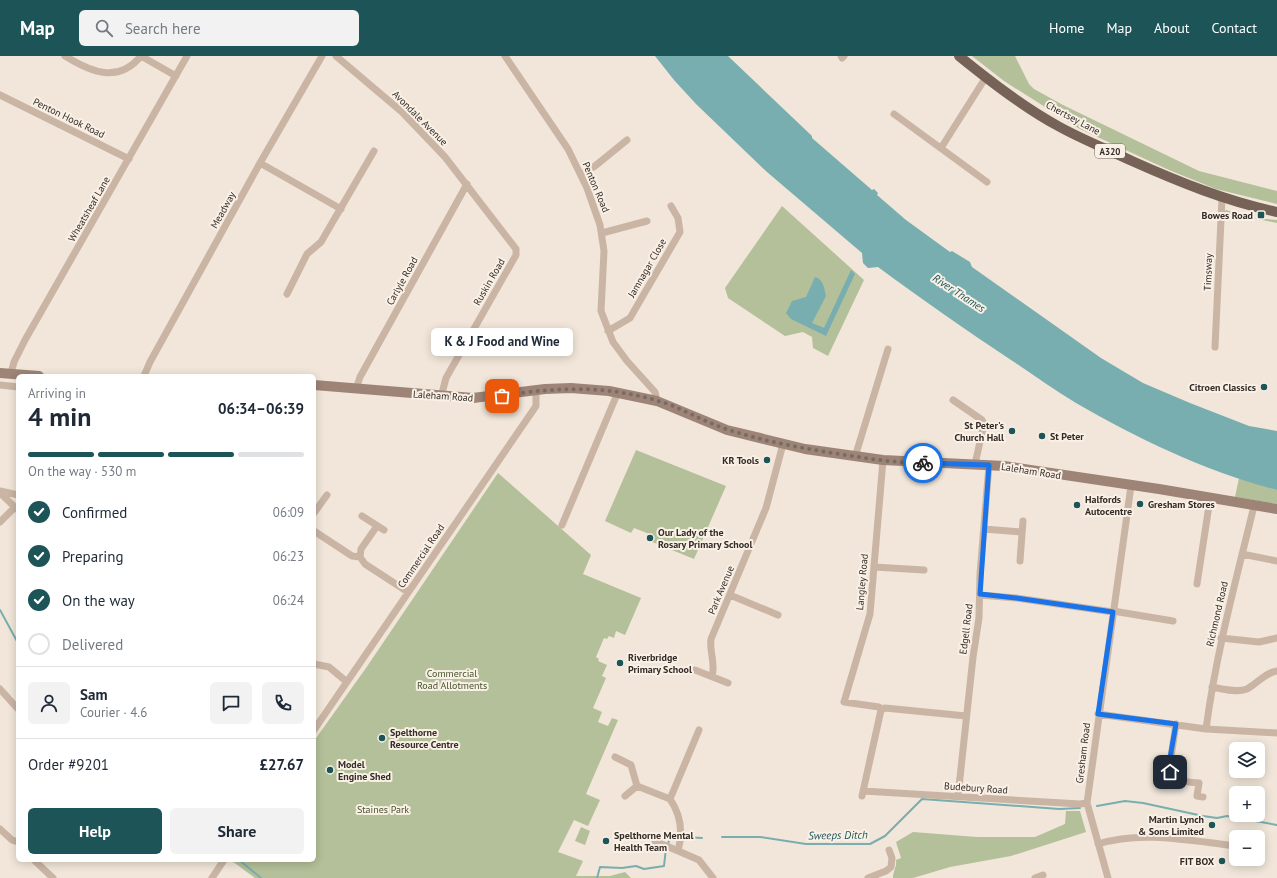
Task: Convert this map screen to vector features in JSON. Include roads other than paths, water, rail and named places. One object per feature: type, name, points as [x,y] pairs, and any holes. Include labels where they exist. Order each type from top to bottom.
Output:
[{"type":"main road","name":"Chertsey Lane","points":[[959,56],[986,77],[1058,126],[1164,176],[1222,198],[1277,212]]},
{"type":"main road","points":[[0,373],[21,374]]},
{"type":"main road","name":"Laleham Road","points":[[316,385],[441,397],[473,398],[536,390],[571,388],[618,392],[657,401],[727,430],[782,444],[855,457],[883,460],[989,465],[1277,510]]},
{"type":"street","points":[[65,56],[85,67],[106,74],[124,69],[134,64],[141,56],[176,76]]},
{"type":"street","name":"Wheatsheaf Lane","points":[[12,373],[14,362],[25,340],[187,56]]},
{"type":"street","name":"Meadway","points":[[145,374],[150,362],[260,163],[322,56]]},
{"type":"street","name":"Avondale Avenue","points":[[336,56],[402,112],[467,184]]},
{"type":"street","name":"Penton Road","points":[[505,56],[521,82],[568,149],[581,175],[594,205],[602,233],[604,251],[601,311],[613,342],[627,361],[654,392],[657,401]]},
{"type":"street","points":[[841,56],[842,58],[844,56]]},
{"type":"street","points":[[941,148],[986,77]]},
{"type":"street","name":"Penton Hook Road","points":[[0,95],[129,159]]},
{"type":"street","points":[[894,114],[987,182]]},
{"type":"street","points":[[581,175],[595,166],[627,140]]},
{"type":"street","points":[[287,294],[308,254],[318,247],[374,151]]},
{"type":"street","points":[[260,163],[341,209]]},
{"type":"street","name":"Carlyle Road","points":[[356,389],[362,373],[467,184]]},
{"type":"street","name":"Ruskin Road","points":[[441,397],[446,378],[516,254],[516,249],[513,242],[467,184]]},
{"type":"street","name":"Timsway","points":[[1215,347],[1222,198]]},
{"type":"street","name":"Jamnagar Close","points":[[608,331],[630,318],[680,232],[678,218],[671,206]]},
{"type":"street","points":[[602,233],[647,221]]},
{"type":"street","points":[[855,457],[888,349]]},
{"type":"street","points":[[0,386],[16,387]]},
{"type":"street","name":"Commercial Road","points":[[316,727],[536,406],[536,390]]},
{"type":"street","points":[[562,525],[618,392]]},
{"type":"street","points":[[953,400],[982,420],[984,424],[975,464]]},
{"type":"street","name":"Park Avenue","points":[[712,676],[714,671],[710,647],[712,639],[766,508],[782,444]]},
{"type":"street","name":"Langley Road","points":[[881,710],[879,708],[844,702],[870,614],[883,460]]},
{"type":"street","name":"Edgell Road","points":[[958,796],[966,716],[979,618],[989,465]]},
{"type":"street","name":"Gresham Road","points":[[1108,878],[1087,803],[1098,714],[1131,486]]},
{"type":"street","points":[[0,492],[16,495]]},
{"type":"street","points":[[0,492],[16,509],[0,522]]},
{"type":"street","points":[[316,511],[327,495]]},
{"type":"street","points":[[1197,584],[1210,499]]},
{"type":"street","points":[[316,501],[320,504]]},
{"type":"street","name":"Richmond Road","points":[[1206,729],[1221,638],[1254,506]]},
{"type":"street","points":[[362,516],[384,530]]},
{"type":"street","points":[[1020,561],[1023,521]]},
{"type":"street","points":[[377,526],[361,549],[360,557],[365,564],[408,592]]},
{"type":"street","points":[[984,529],[1022,532]]},
{"type":"street","points":[[316,532],[352,556],[360,557]]},
{"type":"street","points":[[1242,554],[1277,561]]},
{"type":"street","points":[[874,567],[924,570]]},
{"type":"street","points":[[980,594],[1173,621]]},
{"type":"street","points":[[730,595],[778,615]]},
{"type":"street","points":[[1221,638],[1259,642],[1277,638]]},
{"type":"street","points":[[316,664],[329,667],[347,682]]},
{"type":"street","points":[[695,670],[728,683]]},
{"type":"street","points":[[1212,687],[1231,690],[1245,690],[1269,673],[1277,671]]},
{"type":"street","points":[[0,689],[16,707]]},
{"type":"street","points":[[881,710],[885,708],[966,716]]},
{"type":"street","name":"Budebury Road","points":[[881,710],[863,794],[958,796],[1080,804],[1087,803]]},
{"type":"street","points":[[1098,714],[1206,729],[1277,733]]},
{"type":"street","points":[[1176,724],[1169,770],[1173,776],[1179,780],[1199,784],[1197,796],[1203,797]]},
{"type":"street","points":[[670,799],[699,730]]},
{"type":"street","points":[[615,757],[631,765],[637,786]]},
{"type":"street","points":[[637,786],[670,799],[678,815],[682,832],[678,851]]},
{"type":"street","points":[[625,796],[637,786]]},
{"type":"street","points":[[0,829],[12,840],[16,841]]},
{"type":"street","points":[[1098,844],[1125,837],[1156,838],[1229,845]]},
{"type":"street","points":[[657,842],[699,860],[713,878]]},
{"type":"street","points":[[868,878],[886,871],[891,867],[892,858],[889,850]]},
{"type":"street","points":[[36,862],[53,878]]},
{"type":"street","points":[[212,878],[223,862]]},
{"type":"street","points":[[1034,878],[1044,875]]},
{"type":"water","name":"River Thames","points":[[655,56],[728,56],[812,136],[812,138],[872,190],[874,189],[878,193],[877,195],[906,220],[950,252],[952,251],[970,262],[972,267],[1101,358],[1143,383],[1190,403],[1249,426],[1277,431],[1277,490],[1198,464],[1123,429],[1099,416],[1043,382],[878,267],[868,268],[863,263],[862,253],[767,172],[696,104]]},
{"type":"water","points":[[851,270],[855,274],[826,336],[791,319],[786,313],[792,301],[806,297],[815,277],[818,278],[822,282],[826,296],[812,323],[824,328]]},
{"type":"waterway","points":[[0,610],[16,639]]},
{"type":"waterway","name":"Sweeps Ditch","points":[[722,837],[760,837],[806,844],[870,844],[885,836],[922,799],[1059,809],[1080,808]]},
{"type":"waterway","name":"Sweeps Ditch","points":[[1097,806],[1125,801],[1143,803],[1203,816],[1217,818],[1227,816],[1277,825]]},
{"type":"waterway","name":"Sweeps Ditch","points":[[668,844],[670,837],[679,837]]},
{"type":"waterway","name":"Sweeps Ditch","points":[[683,837],[702,838]]},
{"type":"waterway","name":"Sweeps Ditch","points":[[597,878],[600,867],[622,868],[636,866],[644,869],[664,866],[666,848]]},
{"type":"waterway","name":"Sweeps Ditch","points":[[241,862],[261,878]]},
{"type":"place","name":"Bowes Road","points":[[1261,215]]},
{"type":"place","name":"Citroen Classics","points":[[1264,387]]},
{"type":"place","name":"K & J Food and Wine","points":[[502,396]]},
{"type":"place","name":"St Peter's Church Hall","points":[[1012,431]]},
{"type":"place","name":"St Peter","points":[[1042,436]]},
{"type":"place","name":"KR Tools","points":[[767,460]]},
{"type":"place","name":"Gresham Stores","points":[[1140,504]]},
{"type":"place","name":"Halfords Autocentre","points":[[1077,505]]},
{"type":"place","name":"Our Lady of the Rosary Primary School","points":[[650,538]]},
{"type":"place","name":"Riverbridge Primary School","points":[[620,663]]},
{"type":"place","name":"Spelthorne Resource Centre","points":[[382,738]]},
{"type":"place","name":"Model Engine Shed","points":[[330,770]]},
{"type":"place","name":"Martin Lynch & Sons Limited","points":[[1212,825]]},
{"type":"place","name":"Spelthorne Mental Health Team","points":[[606,841]]},
{"type":"place","name":"FIT BOX","points":[[1222,861]]},
{"type":"park label","name":"Commercial Road Allotments","points":[[452,678]]},
{"type":"park label","name":"Staines Park","points":[[383,809]]}]
